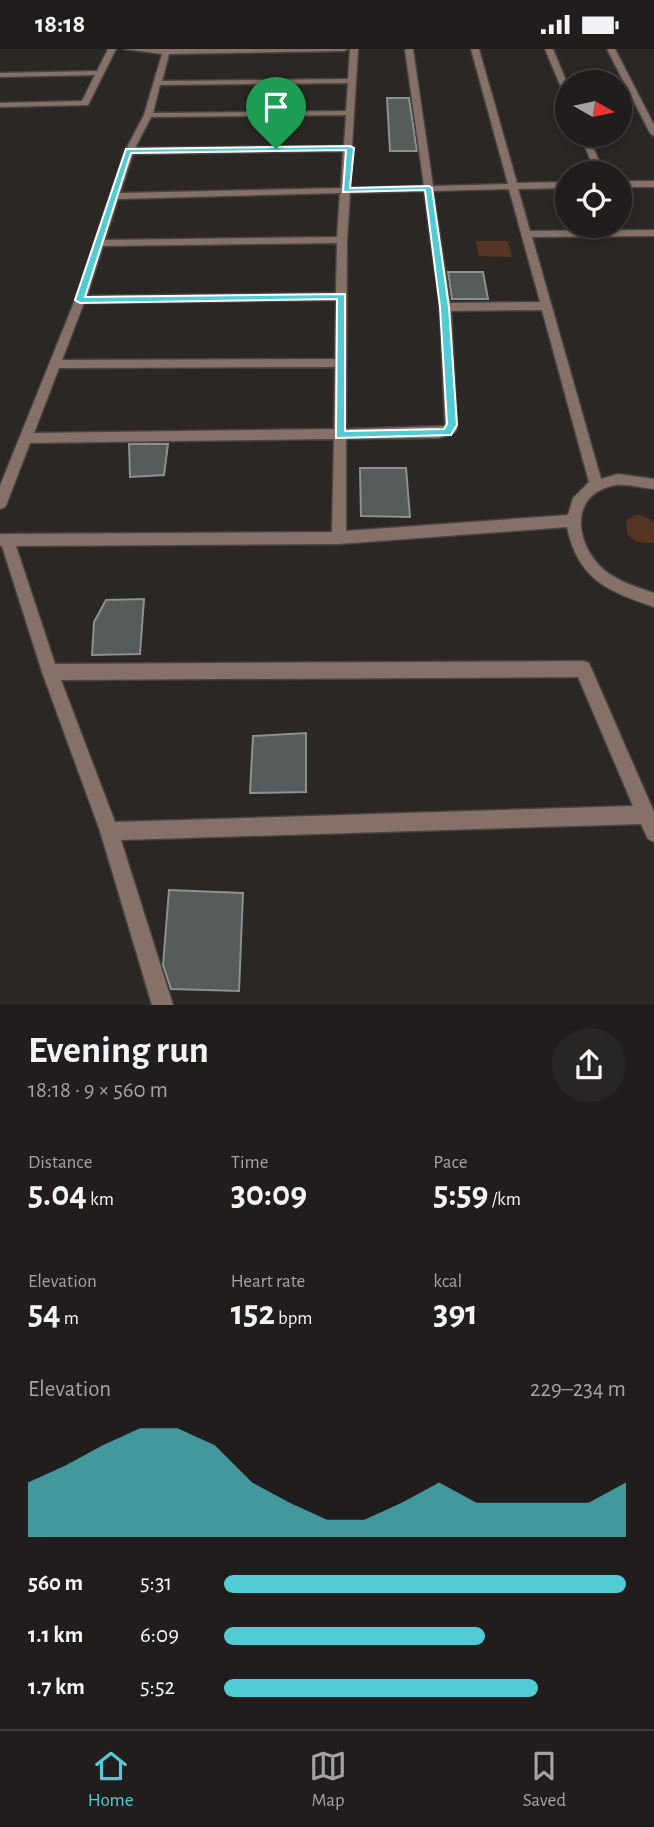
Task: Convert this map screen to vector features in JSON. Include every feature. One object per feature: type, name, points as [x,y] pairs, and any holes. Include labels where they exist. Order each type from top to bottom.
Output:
[{"type":"street","points":[[0,105],[80,104],[87,100],[112,49]]},
{"type":"street","points":[[128,49],[166,52],[344,49]]},
{"type":"street","points":[[339,538],[342,240],[350,148],[354,49]]},
{"type":"street","points":[[24,438],[439,433],[452,429],[445,307],[410,49]]},
{"type":"street","points":[[475,49],[514,185],[544,306],[596,485]]},
{"type":"street","points":[[550,49],[558,70]]},
{"type":"street","points":[[611,49],[654,133]]},
{"type":"street","points":[[0,503],[80,300],[129,151],[148,115],[166,52]]},
{"type":"street","points":[[0,75],[101,73]]},
{"type":"street","points":[[158,83],[352,81]]},
{"type":"street","points":[[148,115],[351,113]]},
{"type":"street","points":[[129,151],[350,148]]},
{"type":"street","points":[[632,184],[654,184]]},
{"type":"street","points":[[114,196],[555,185]]},
{"type":"street","points":[[527,234],[654,233]]},
{"type":"street","points":[[98,243],[342,240]]},
{"type":"street","points":[[80,300],[342,296]]},
{"type":"street","points":[[445,307],[544,306]]},
{"type":"street","points":[[53,364],[341,363]]},
{"type":"street","points":[[654,484],[635,479],[612,480],[596,485],[581,496],[571,521],[577,549],[592,569],[610,585],[654,600]]},
{"type":"street","points":[[163,1005],[109,831],[4,540],[339,538],[571,521]]},
{"type":"street","points":[[50,672],[583,669],[654,833]]},
{"type":"street","points":[[109,831],[646,815]]},
{"type":"shaded area","points":[[476,241],[508,241],[512,257],[479,256]]},
{"type":"shaded area","points":[[638,514],[654,521],[654,543],[637,542],[627,534],[626,520]]},
{"type":"building","points":[[387,98],[409,98],[417,151],[390,151]]},
{"type":"building","points":[[448,272],[483,272],[488,299],[452,299]]},
{"type":"building","points":[[129,444],[168,444],[164,475],[130,477]]},
{"type":"building","points":[[360,468],[406,468],[410,517],[361,516]]},
{"type":"building","points":[[144,599],[140,654],[92,655],[94,622],[106,600]]},
{"type":"building","points":[[306,733],[306,792],[250,793],[253,736]]},
{"type":"building","points":[[169,890],[243,893],[239,991],[171,989],[163,965]]},
{"type":"route","points":[[350,148],[346,190],[429,188],[445,307],[452,429],[439,433],[340,435],[342,296],[80,300],[129,151],[276,149],[350,148]]}]
